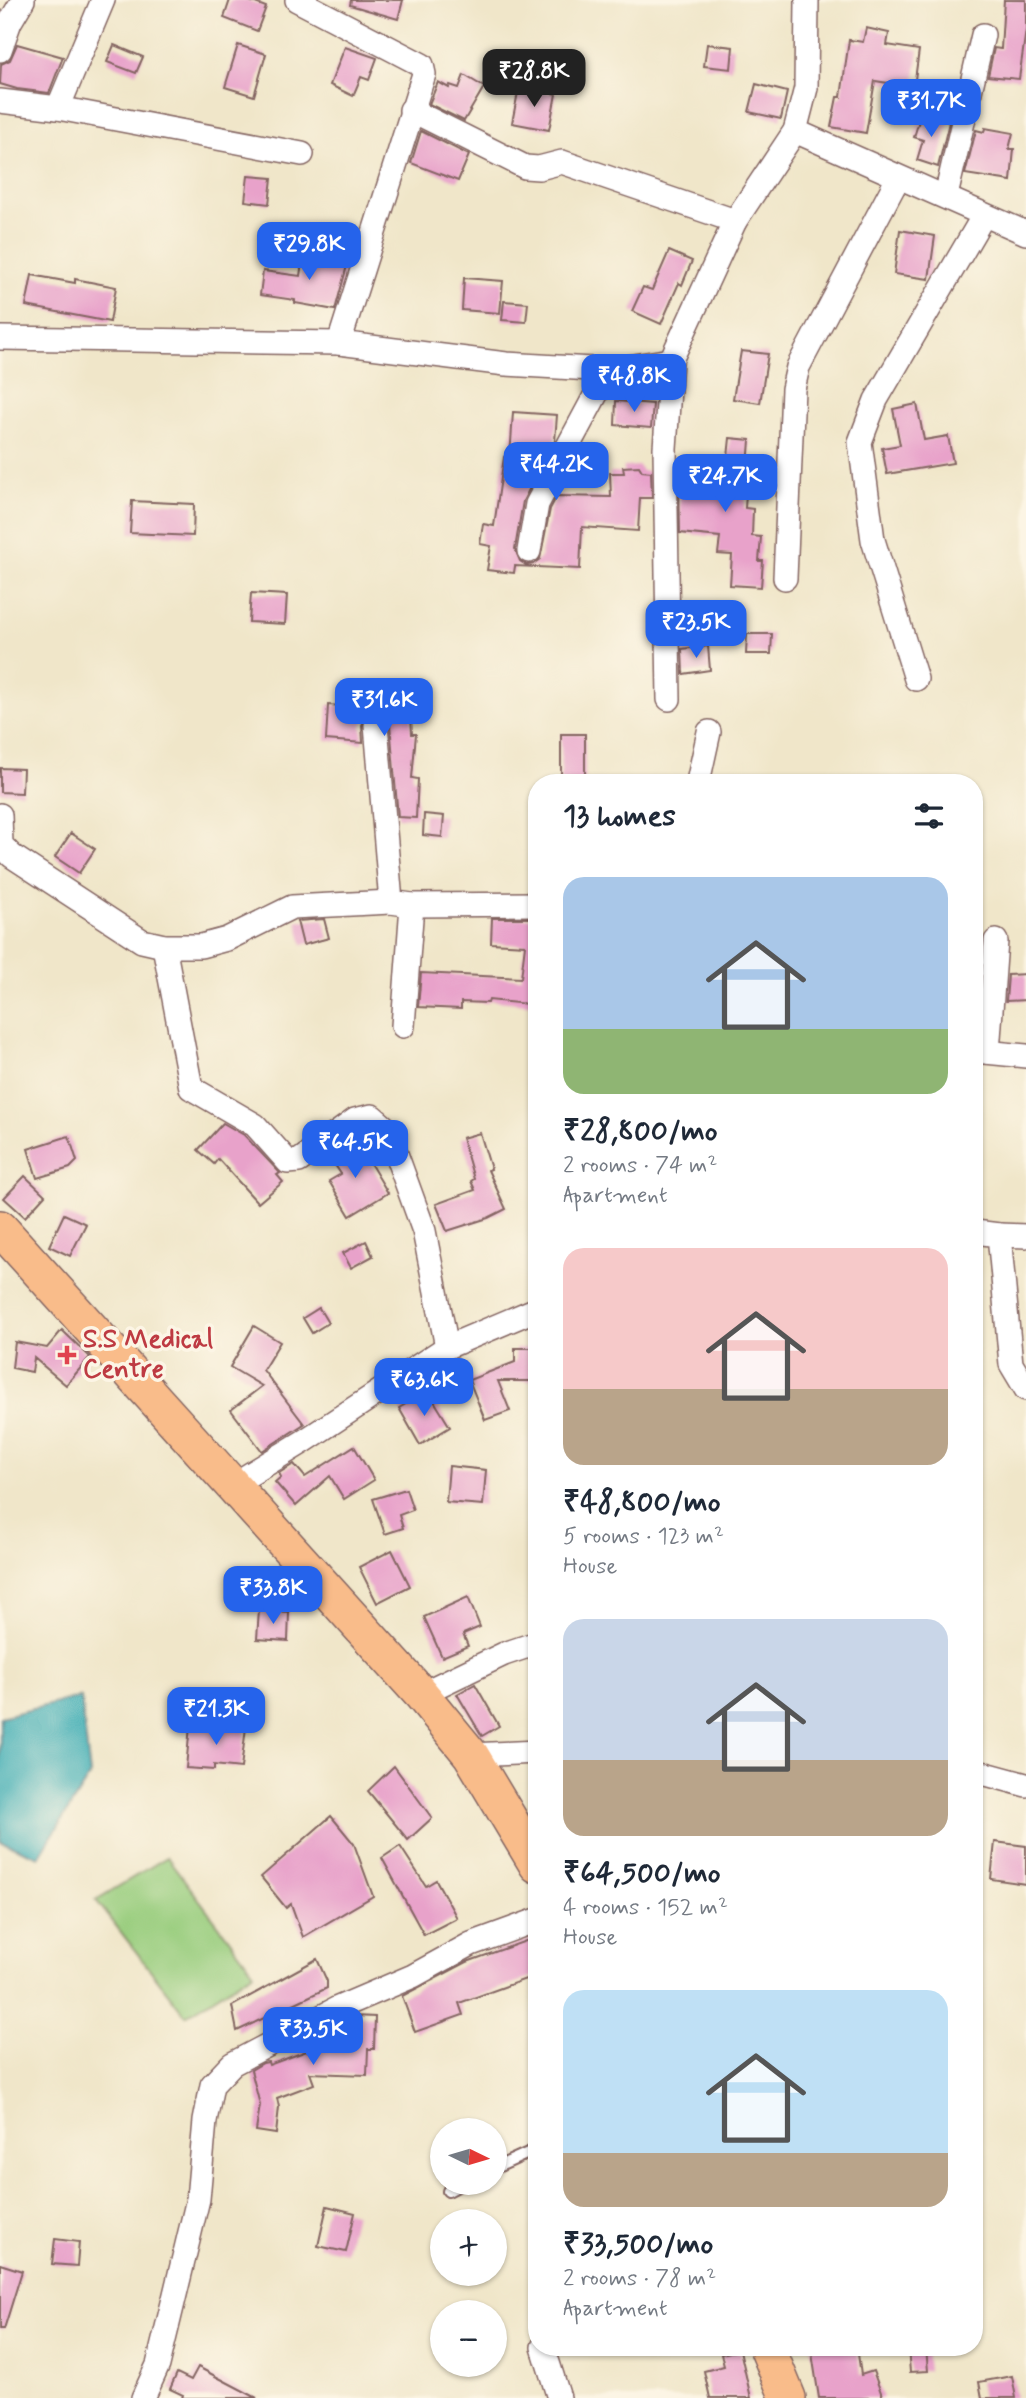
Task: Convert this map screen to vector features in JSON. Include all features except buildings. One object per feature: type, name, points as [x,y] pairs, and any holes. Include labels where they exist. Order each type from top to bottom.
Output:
[{"type":"main road","points":[[0,1227],[421,1694],[471,1755],[528,1850]]},
{"type":"main road","points":[[771,2356],[783,2394]]},
{"type":"street","points":[[0,50],[10,22],[23,0]]},
{"type":"street","points":[[58,108],[103,0]]},
{"type":"street","points":[[297,0],[422,65],[424,74],[339,343]]},
{"type":"street","points":[[669,699],[665,448],[671,360],[735,221],[795,131],[806,88],[807,0]]},
{"type":"street","points":[[946,196],[982,35]]},
{"type":"street","points":[[0,101],[58,108],[302,154]]},
{"type":"street","points":[[411,110],[525,167],[539,168],[562,162],[735,221]]},
{"type":"street","points":[[795,131],[1026,233]]},
{"type":"street","points":[[786,578],[793,389],[798,367],[898,178]]},
{"type":"street","points":[[916,678],[873,540],[860,442],[876,400],[984,215]]},
{"type":"street","points":[[0,338],[339,343],[506,364],[610,370],[671,360]]},
{"type":"street","points":[[529,551],[537,504],[610,370]]},
{"type":"street","points":[[376,725],[402,904],[402,1026]]},
{"type":"street","points":[[700,774],[709,732]]},
{"type":"street","points":[[0,815],[1,845],[12,856],[142,941],[164,946],[201,946],[227,939],[292,907],[528,904]]},
{"type":"street","points":[[983,1037],[996,941]]},
{"type":"street","points":[[164,946],[191,1088],[255,1125],[288,1162],[299,1161],[363,1117],[372,1116],[387,1129],[424,1231],[447,1347]]},
{"type":"street","points":[[983,1052],[1026,1056]]},
{"type":"street","points":[[983,1233],[1026,1236]]},
{"type":"street","points":[[999,1235],[1011,1364],[1026,1389]]},
{"type":"street","points":[[234,1484],[329,1426],[447,1347],[528,1313]]},
{"type":"street","points":[[421,1694],[504,1654],[528,1646]]},
{"type":"street","points":[[471,1755],[528,1752]]},
{"type":"street","points":[[983,1773],[1026,1785]]},
{"type":"street","points":[[143,2398],[158,2365],[198,2199],[205,2121],[212,2085],[232,2064],[338,2008],[413,1976],[471,1944],[528,1923]]},
{"type":"street","points":[[546,2356],[559,2398]]},
{"type":"lane","points":[[508,2162],[528,2152]]},
{"type":"green space","points":[[167,1857],[254,1972],[186,2016],[96,1900]]},
{"type":"water","points":[[81,1697],[90,1775],[39,1857],[0,1841],[0,1717]]},
{"type":"place","name":"S.S Medical Centre","points":[[67,1355]]}]
